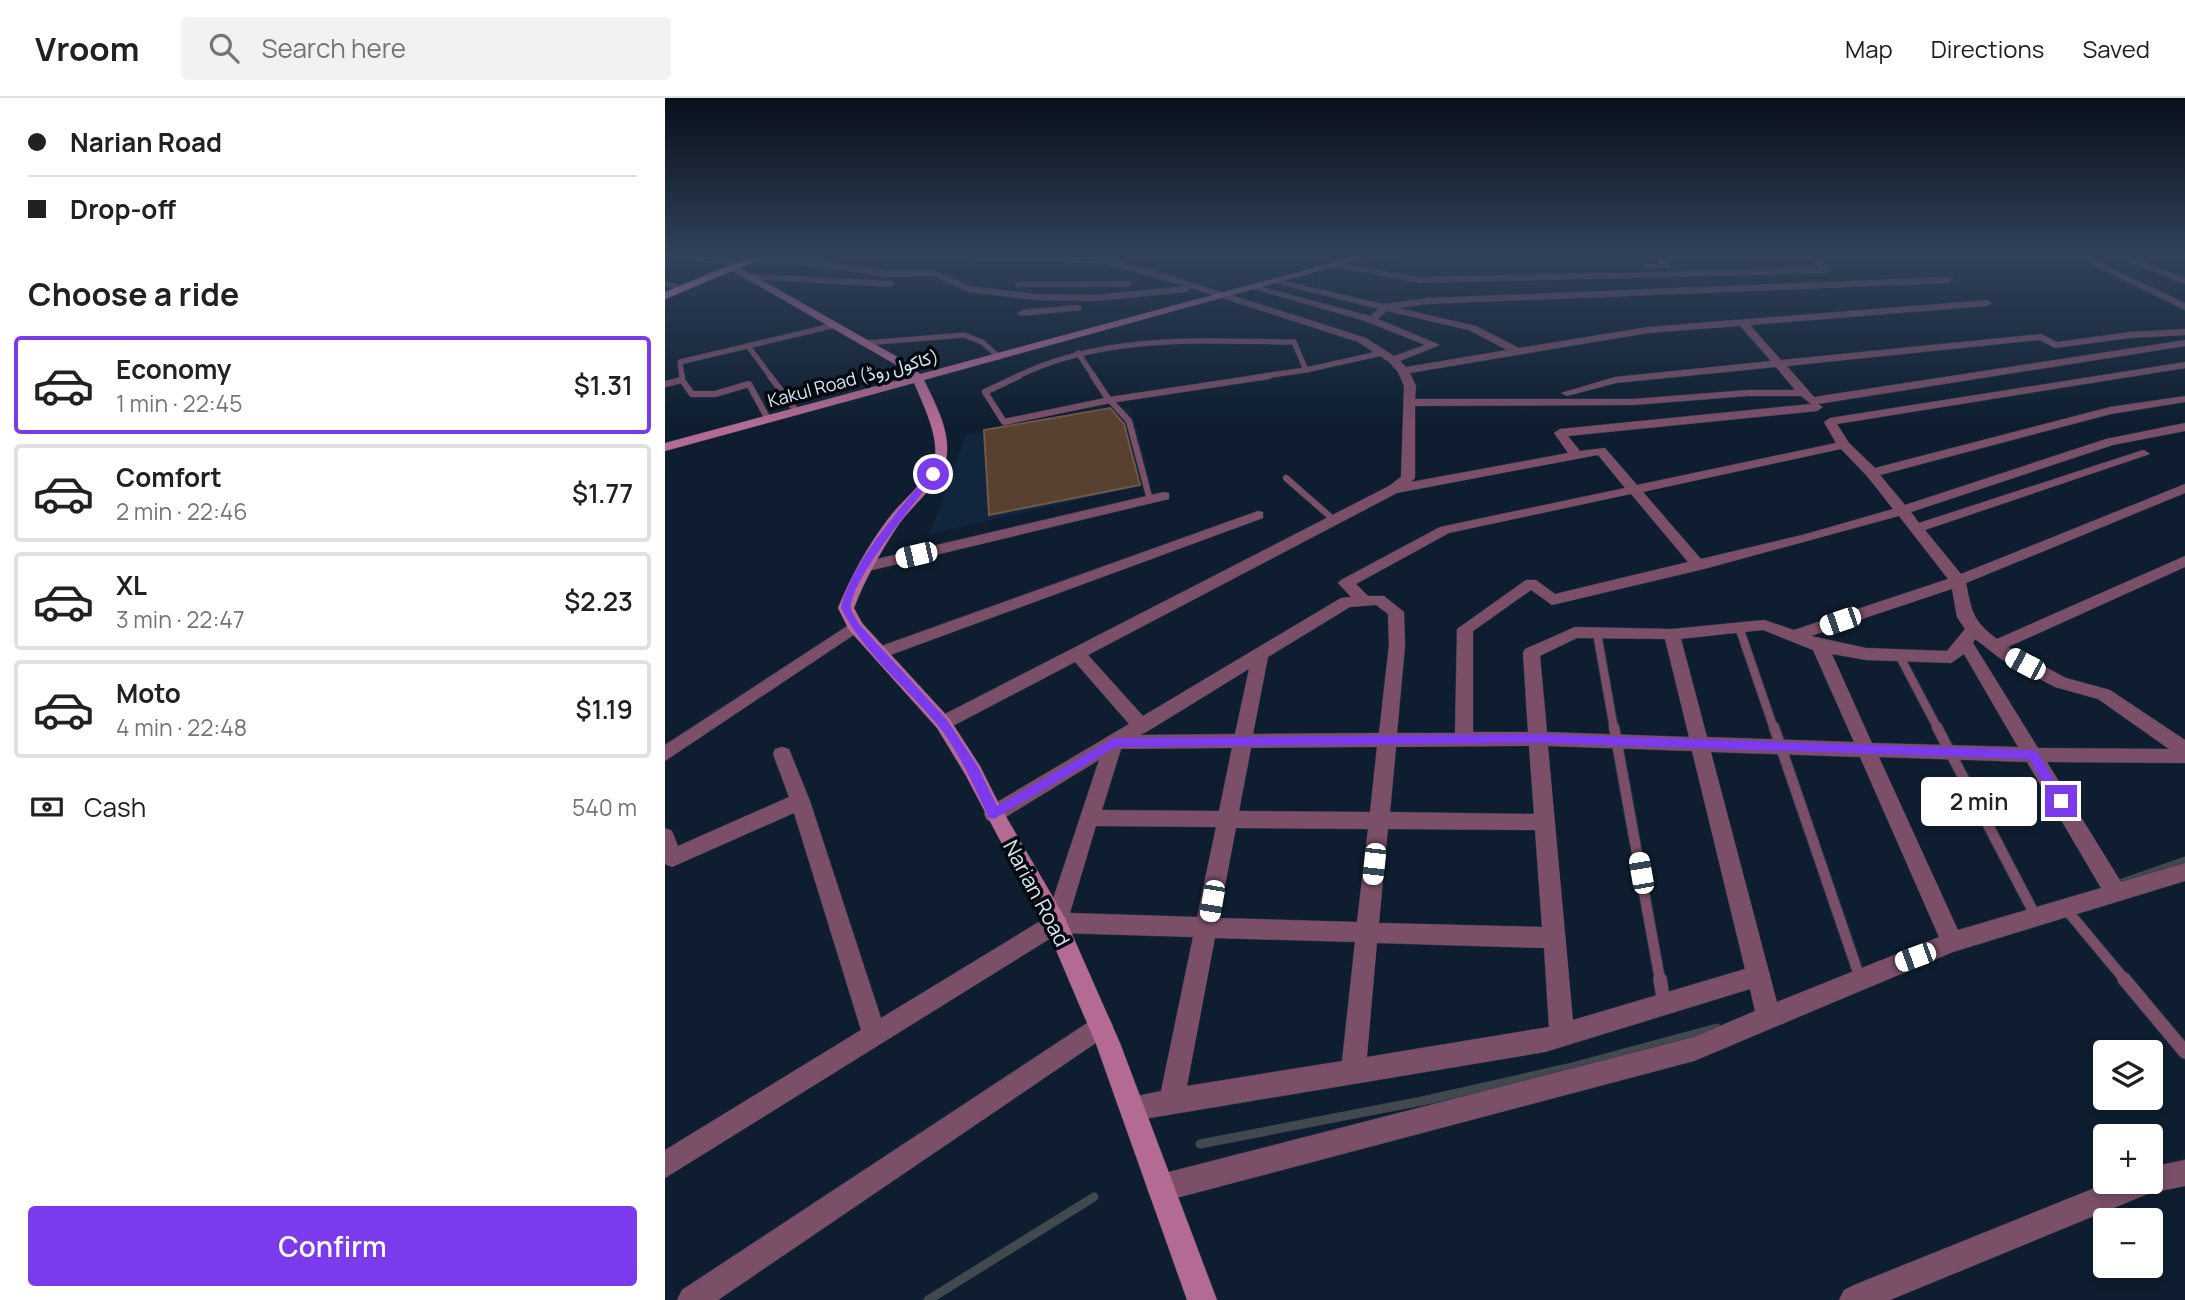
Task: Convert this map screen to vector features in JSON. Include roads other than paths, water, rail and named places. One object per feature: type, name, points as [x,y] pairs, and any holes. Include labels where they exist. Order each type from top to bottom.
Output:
[{"type":"main road","points":[[812,311],[904,365],[918,379],[930,405],[941,445],[938,464],[893,522],[848,596],[846,608],[855,625]]},
{"type":"main road","name":"Kakul Road (کاکول روڈ)","points":[[665,447],[1168,311]]},
{"type":"main road","name":"Narian Road","points":[[855,625],[943,723],[973,771],[994,814],[1056,923],[1101,1026],[1202,1300]]},
{"type":"street","points":[[1022,313],[1042,311]]},
{"type":"street","points":[[943,723],[1394,489],[1408,478],[1410,386],[1393,361],[1362,340],[1267,311]]},
{"type":"street","points":[[1339,311],[1372,320],[1435,345],[1393,361]]},
{"type":"street","points":[[1372,320],[1382,311]]},
{"type":"street","points":[[1394,311],[1472,328],[1516,351]]},
{"type":"street","points":[[1393,361],[1516,351],[1648,330],[1893,311]]},
{"type":"street","points":[[1744,324],[1830,422],[1844,445],[1872,473],[1958,581],[1969,636],[2033,755],[2116,893]]},
{"type":"street","points":[[1567,393],[1615,380],[2041,337],[2055,345],[2130,335],[2185,332]]},
{"type":"street","points":[[1576,455],[1560,433],[1811,401],[2185,343]]},
{"type":"street","points":[[1830,422],[2185,365]]},
{"type":"street","points":[[1410,403],[1633,402],[1748,393],[1811,401]]},
{"type":"street","points":[[1872,473],[2110,411],[2185,399]]},
{"type":"street","points":[[1464,740],[1465,629],[1531,583],[1552,600],[1699,566],[1902,510],[2109,442],[2185,427]]},
{"type":"street","points":[[1363,600],[1346,583],[1445,530],[1844,445]]},
{"type":"street","points":[[1394,489],[1601,451],[1699,566]]},
{"type":"street","points":[[1917,528],[2144,454]]},
{"type":"street","points":[[1794,636],[1958,581],[2185,488]]},
{"type":"street","points":[[864,567],[1157,498]]},
{"type":"street","points":[[880,653],[1258,515]]},
{"type":"street","points":[[1995,646],[2185,561]]},
{"type":"street","points":[[994,814],[1347,602],[1379,600],[1396,612],[1397,645],[1353,1071]]},
{"type":"street","points":[[665,754],[855,625]]},
{"type":"street","points":[[1562,1035],[1531,653],[1575,632],[1672,634],[1765,625],[1820,646],[1866,654],[1951,657],[1969,636]]},
{"type":"street","points":[[1672,634],[1769,1018]]},
{"type":"street","points":[[1969,636],[1995,646],[2061,683],[2104,694],[2183,747]]},
{"type":"street","points":[[1820,646],[1952,942]]},
{"type":"street","points":[[1076,653],[1142,726]]},
{"type":"street","points":[[1171,1102],[1260,655]]},
{"type":"street","points":[[1114,742],[1538,739],[2033,755],[2183,747]]},
{"type":"street","points":[[1056,923],[1114,742]]},
{"type":"street","points":[[782,754],[800,801],[875,1035]]},
{"type":"street","points":[[665,837],[672,859],[800,801]]},
{"type":"street","points":[[1089,818],[1379,818],[1546,822]]},
{"type":"street","points":[[1161,1188],[1694,1049],[1952,942],[2185,872]]},
{"type":"street","points":[[665,1165],[1056,923],[1554,938]]},
{"type":"street","points":[[1132,1108],[1562,1035],[1758,976]]},
{"type":"street","points":[[692,1300],[1101,1026]]},
{"type":"street","points":[[2163,1177],[2185,1172]]},
{"type":"street","points":[[1854,1300],[2116,1194]]},
{"type":"lane","points":[[768,419],[749,384],[715,394],[692,394],[682,380],[680,362],[836,325]]},
{"type":"lane","points":[[866,343],[964,335],[982,342],[999,357]]},
{"type":"lane","points":[[1306,370],[1294,342],[1149,342],[1062,357],[985,392],[1004,422],[1110,400],[1306,370],[1393,361]]},
{"type":"lane","points":[[748,346],[797,412]]},
{"type":"lane","points":[[1078,353],[1110,400],[1129,421],[1157,498]]},
{"type":"lane","points":[[665,384],[682,380]]},
{"type":"lane","points":[[1286,478],[1334,520]]},
{"type":"lane","points":[[1739,627],[1860,978]]},
{"type":"lane","points":[[1597,633],[1665,1004]]},
{"type":"lane","points":[[1899,655],[2036,917]]},
{"type":"lane","points":[[2065,908],[2185,1052]]},
{"type":"waterway","points":[[2122,882],[2185,860]]},
{"type":"waterway","points":[[1200,1144],[1422,1101],[1568,1068],[1717,1028]]},
{"type":"waterway","points":[[928,1300],[1094,1197]]}]
